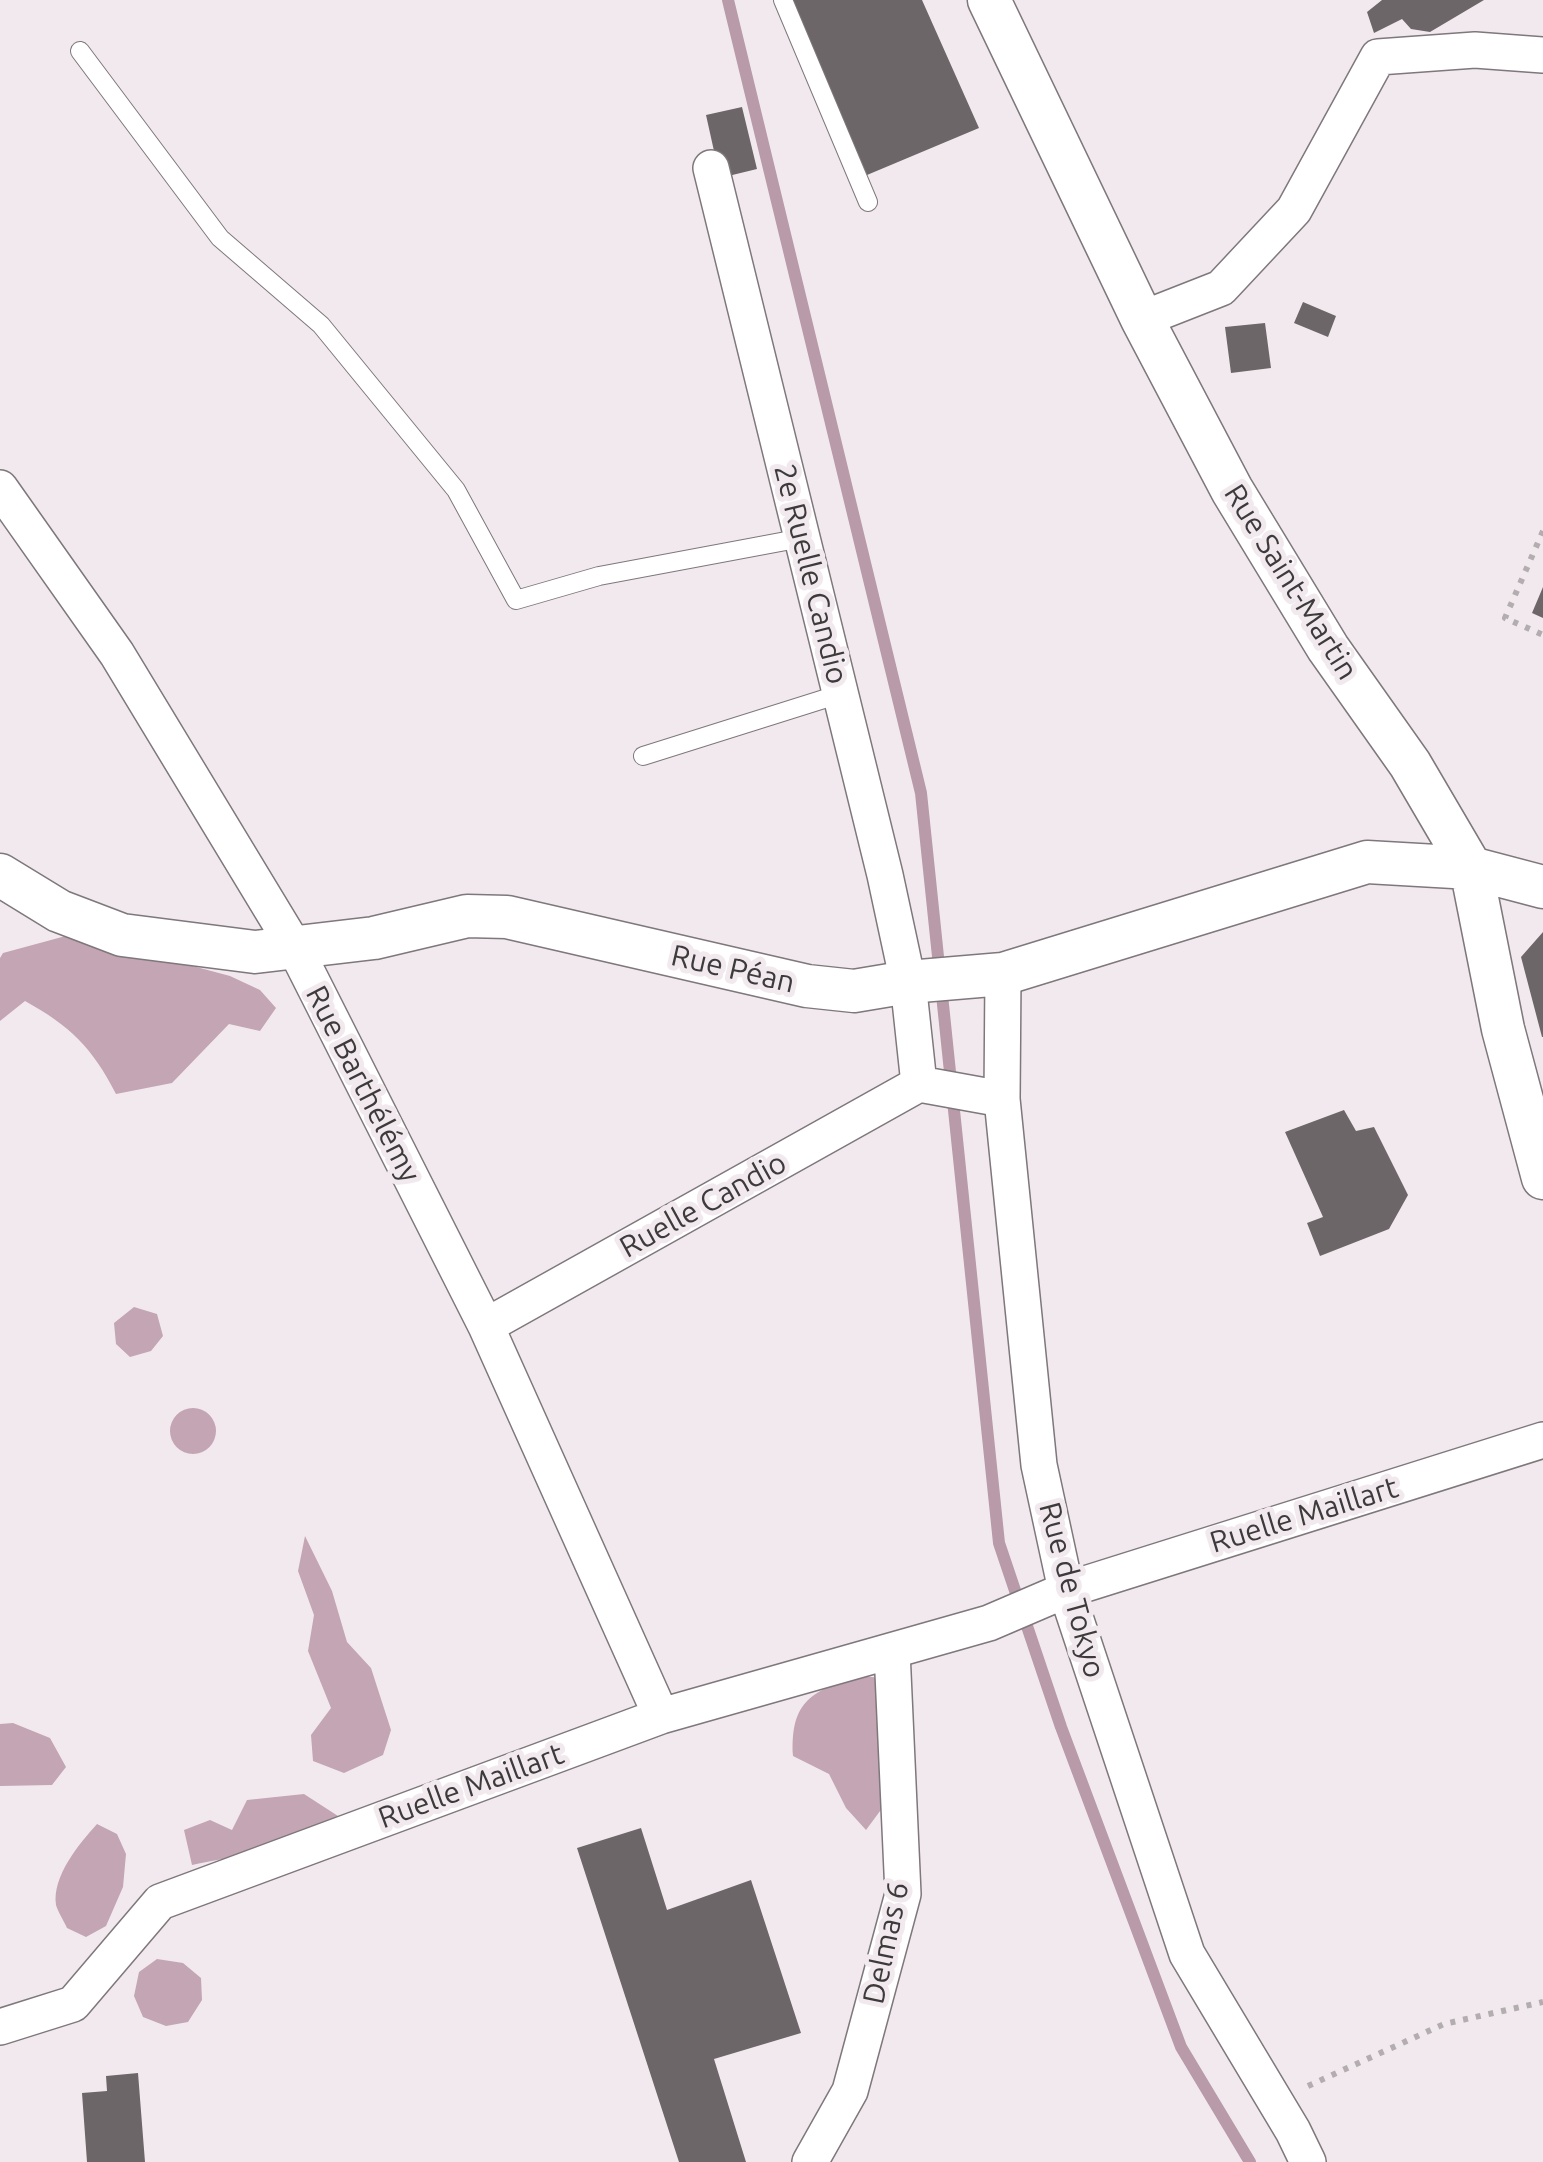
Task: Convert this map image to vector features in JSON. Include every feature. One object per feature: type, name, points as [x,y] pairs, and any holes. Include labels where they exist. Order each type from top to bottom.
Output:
[{"type":"street","name":"Rue Saint-Martin","points":[[990,0],[1142,319],[1232,490],[1328,648],[1410,764],[1470,868],[1502,1029],[1543,1178]]},
{"type":"street","points":[[1142,319],[1221,288],[1294,210],[1378,57],[1475,50],[1543,56]]},
{"type":"street","name":"2e Ruelle Candio","points":[[711,168],[908,982],[920,1084]]},
{"type":"street","name":"Rue Barthélémy","points":[[0,488],[117,654],[295,948],[486,1326],[660,1716]]},
{"type":"street","name":"Rue Péan","points":[[0,875],[59,911],[122,934],[255,952],[374,938],[466,916],[507,917],[807,986],[854,991],[1003,974],[1368,862],[1470,868],[1543,887]]},
{"type":"street","name":"Rue de Tokyo","points":[[1003,974],[1002,1099],[1039,1465],[1066,1590],[1187,1954],[1308,2162]]},
{"type":"street","points":[[920,1084],[1002,1099]]},
{"type":"street","name":"Ruelle Candio","points":[[486,1326],[920,1084]]},
{"type":"street","name":"Ruelle Maillart","points":[[0,2027],[74,2004],[160,1902],[660,1716],[989,1623],[1066,1590],[1543,1440]]},
{"type":"street","name":"Delmas 6","points":[[810,2162],[850,2091],[902,1894],[892,1652]]},
{"type":"lane","points":[[782,0],[868,202]]},
{"type":"lane","points":[[80,51],[220,238],[321,325],[456,490],[516,600],[599,576],[802,538]]},
{"type":"lane","points":[[643,756],[840,694]]},
{"type":"path","points":[[1543,531],[1504,618],[1543,634]]},
{"type":"path","points":[[1275,2100],[1444,2024],[1543,2002]]},
{"type":"shaded area","points":[[73,934],[230,976],[260,990],[276,1008],[260,1031],[229,1024],[172,1083],[116,1094],[89,1051],[41,1010],[25,1001],[0,1021],[3,953]]},
{"type":"shaded area","points":[[134,1307],[157,1314],[163,1336],[151,1351],[130,1357],[116,1344],[114,1323]]},
{"type":"shaded area","points":[[193,1408],[210,1414],[216,1431],[210,1448],[193,1454],[176,1448],[170,1431],[176,1414]]},
{"type":"shaded area","points":[[305,1536],[332,1591],[347,1642],[371,1668],[391,1730],[383,1755],[344,1773],[313,1761],[311,1735],[331,1708],[308,1651],[314,1615],[298,1571]]},
{"type":"shaded area","points":[[861,1676],[882,1678],[886,1803],[866,1830],[846,1808],[829,1774],[793,1756],[796,1722],[808,1700]]},
{"type":"shaded area","points":[[13,1723],[50,1738],[66,1767],[52,1785],[0,1786],[0,1724]]},
{"type":"shaded area","points":[[304,1794],[338,1816],[325,1827],[290,1843],[192,1865],[184,1830],[210,1820],[232,1830],[247,1800]]},
{"type":"shaded area","points":[[97,1824],[117,1834],[126,1854],[123,1887],[106,1926],[86,1937],[67,1928],[56,1905],[56,1894],[68,1861]]},
{"type":"shaded area","points":[[157,1959],[183,1963],[201,1978],[202,2000],[188,2022],[166,2026],[143,2017],[134,1996],[139,1972]]},
{"type":"building","points":[[790,0],[922,0],[979,128],[867,175]]},
{"type":"building","points":[[1382,0],[1484,0],[1430,32],[1411,29],[1402,19],[1374,33],[1367,12]]},
{"type":"building","points":[[742,107],[757,169],[720,178],[706,115]]},
{"type":"building","points":[[1303,302],[1336,316],[1328,337],[1294,323]]},
{"type":"building","points":[[1265,323],[1271,368],[1231,373],[1225,327]]},
{"type":"building","points":[[1543,587],[1543,618],[1532,613]]},
{"type":"building","points":[[1543,932],[1543,1037],[1542,1037],[1521,957]]},
{"type":"building","points":[[1344,1110],[1356,1131],[1374,1127],[1408,1195],[1389,1229],[1320,1256],[1307,1223],[1323,1217],[1285,1132]]},
{"type":"building","points":[[641,1828],[667,1910],[751,1880],[801,2033],[714,2059],[746,2162],[679,2162],[577,1848]]},
{"type":"building","points":[[138,2073],[145,2162],[87,2162],[82,2093],[107,2091],[106,2076]]},
{"type":"waterway","points":[[728,0],[921,793],[999,1543],[1061,1727],[1181,2047],[1250,2162]]}]
